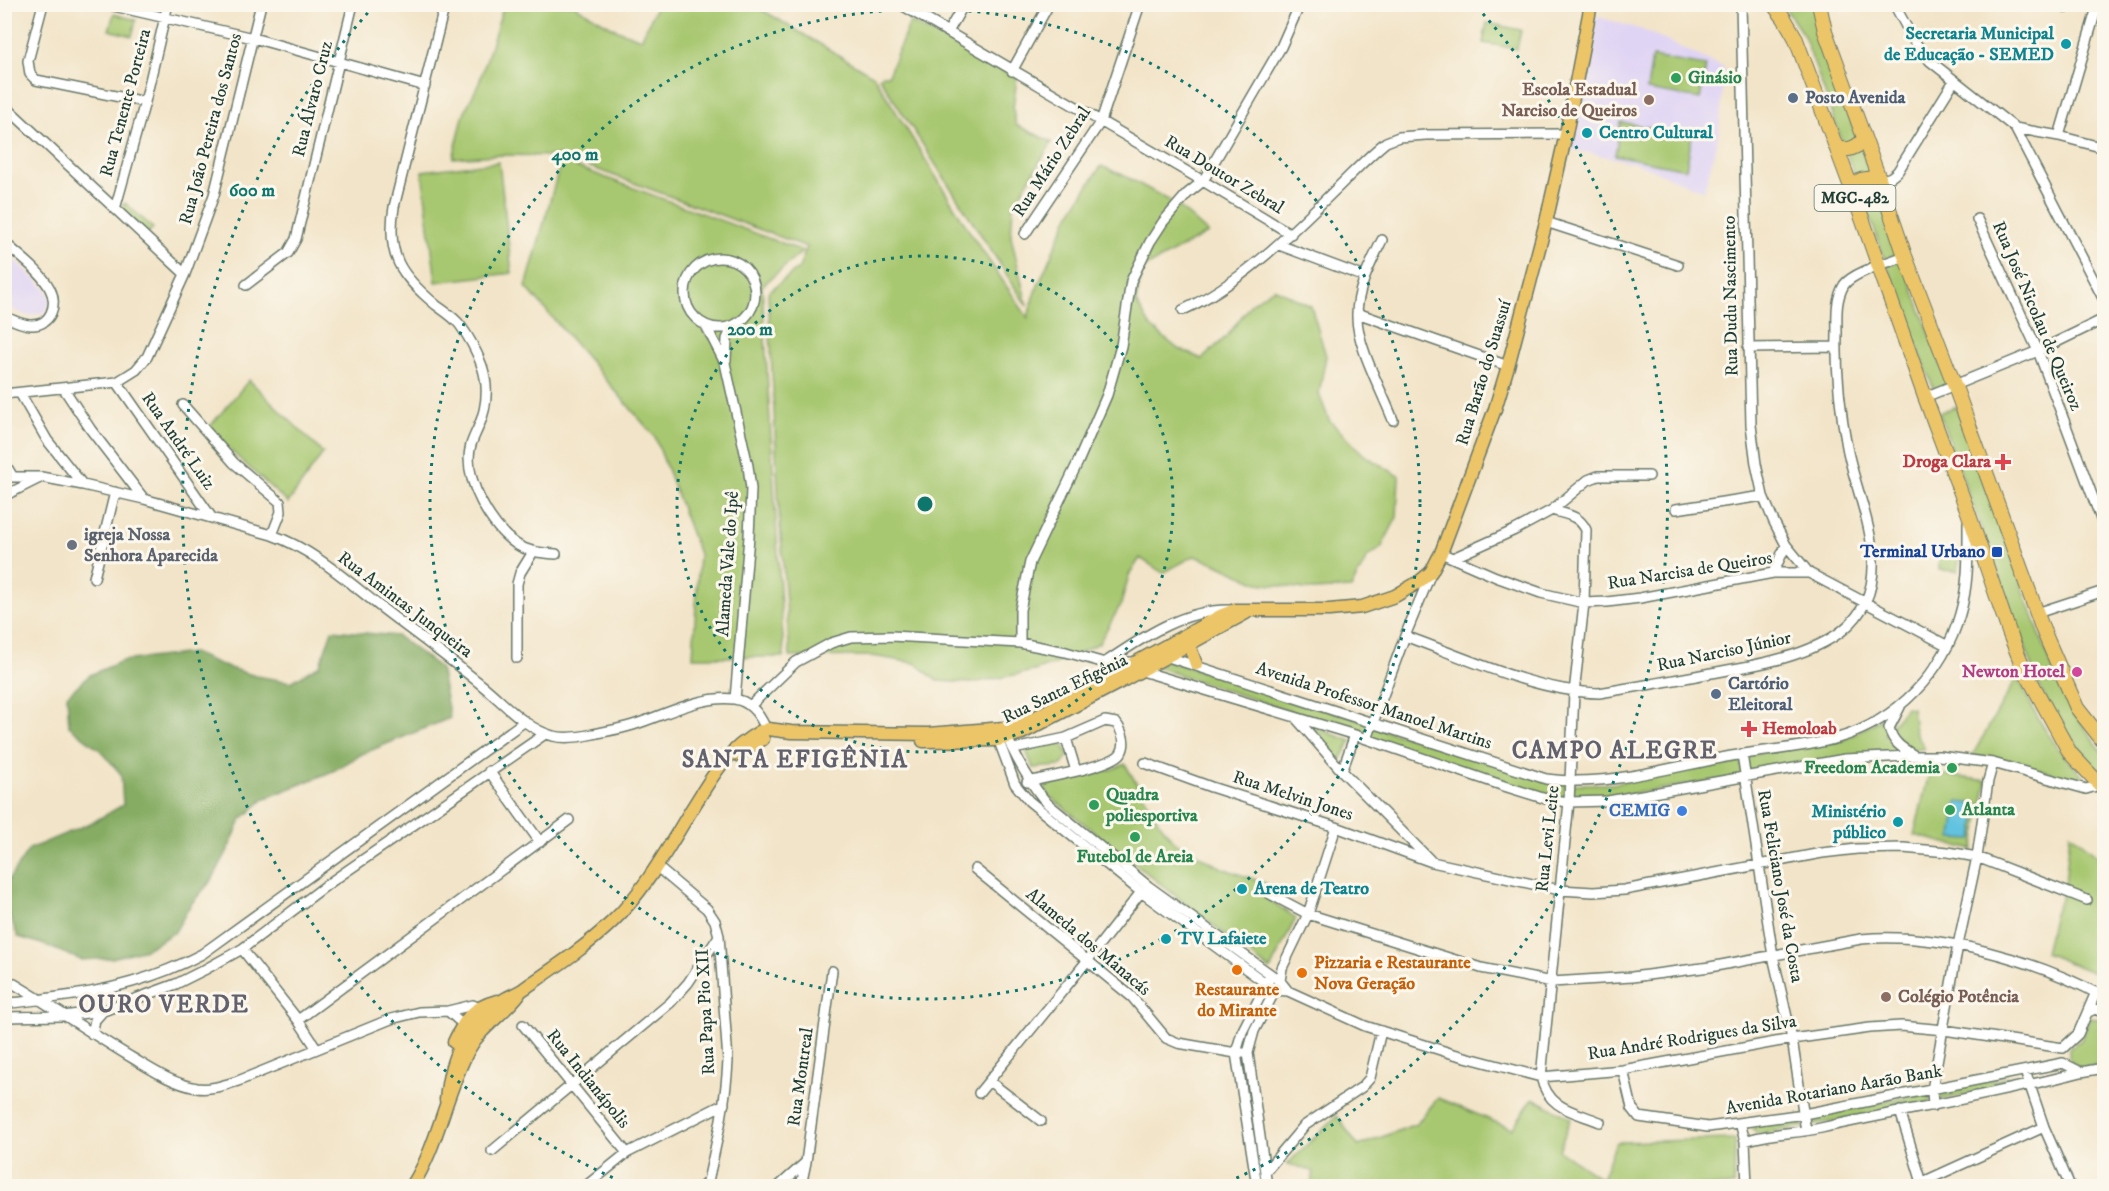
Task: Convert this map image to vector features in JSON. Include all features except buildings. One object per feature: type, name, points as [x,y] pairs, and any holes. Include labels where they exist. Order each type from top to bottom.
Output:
[{"type":"highway","name":"MGC-482","points":[[1773,4],[1795,37],[2023,667],[2070,753],[2103,785]]},
{"type":"highway","name":"MGC-482","points":[[1819,4],[1825,31],[1879,177],[1905,256],[2037,613],[2077,708],[2104,742]]},
{"type":"highway","points":[[1836,147],[1851,148],[1864,139]]},
{"type":"highway","points":[[1851,187],[1861,180],[1879,177]]},
{"type":"main road","name":"Rua Barão do Suassuí","points":[[1431,572],[1447,555],[1508,366],[1546,222],[1591,4]]},
{"type":"main road","name":"Rua Santa Efigênia","points":[[1138,667],[1154,652],[1200,626],[1235,610],[1329,610],[1362,607],[1395,596],[1431,572]]},
{"type":"main road","name":"Rua Santa Efigênia","points":[[765,731],[932,741],[1004,737],[1035,728],[1138,667],[1189,645],[1252,610]]},
{"type":"main road","points":[[1189,645],[1196,664]]},
{"type":"main road","points":[[446,1100],[448,1075],[458,1049],[470,1030],[504,999],[522,990],[611,922],[629,903],[656,866],[709,782],[765,731]]},
{"type":"main road","points":[[412,1186],[426,1162],[446,1100],[469,1048],[470,1030],[485,1014],[514,1001],[522,990]]},
{"type":"street","points":[[43,4],[28,61],[30,74],[36,80],[145,102]]},
{"type":"street","points":[[105,4],[253,38],[425,86]]},
{"type":"street","name":"Rua Tenente Porteira","points":[[115,209],[145,102],[168,4]]},
{"type":"street","name":"Rua João Pereira dos Santos","points":[[117,382],[136,370],[147,357],[184,274],[214,195],[261,4]]},
{"type":"street","name":"Rua Álvaro Cruz","points":[[246,285],[288,253],[296,239],[353,4]]},
{"type":"street","points":[[445,4],[394,207],[390,228],[392,244],[407,278],[459,323],[482,366],[487,401],[470,448],[471,479],[494,521],[506,536],[517,545],[533,552],[556,554]]},
{"type":"street","name":"Rua Doutor Zebral","points":[[900,4],[1291,234],[1376,150],[1386,142],[1399,137],[1566,134]]},
{"type":"street","points":[[948,32],[964,4]]},
{"type":"street","points":[[1012,71],[1049,4]]},
{"type":"street","name":"Rua Mário Zebral","points":[[1025,234],[1101,121],[1140,4]]},
{"type":"street","name":"Rua Dudu Nascimento","points":[[1741,4],[1751,425],[1763,496],[1786,545],[1809,573]]},
{"type":"street","points":[[1894,4],[1914,41],[1930,61],[2015,128],[2104,300]]},
{"type":"street","points":[[2058,4],[2065,8],[2076,4]]},
{"type":"street","points":[[2059,136],[2098,4]]},
{"type":"street","points":[[1020,643],[1020,610],[1030,562],[1107,395],[1120,346],[1131,281],[1150,242],[1163,222],[1186,194],[1203,181],[1281,47],[1296,7]]},
{"type":"street","points":[[1879,177],[1885,180],[1898,171],[1954,81]]},
{"type":"street","points":[[4,105],[184,274]]},
{"type":"street","points":[[2015,128],[2059,136],[2104,148]]},
{"type":"street","name":"Rua José Nicolau de Queiroz","points":[[1977,219],[2038,351],[2104,526]]},
{"type":"street","points":[[1546,222],[1678,266]]},
{"type":"street","points":[[1183,310],[1203,301],[1226,286],[1291,234]]},
{"type":"street","points":[[1382,240],[1365,277],[1357,313],[1364,350],[1393,420]]},
{"type":"street","points":[[4,242],[45,280],[54,302],[51,314],[44,322],[36,325],[28,326],[4,316]]},
{"type":"street","points":[[1279,244],[1365,277]]},
{"type":"street","name":"Rua Narciso Júnior","points":[[1405,636],[1520,678],[1574,693],[1599,693],[1754,665],[1810,649],[1844,629],[1866,603],[1874,571],[1874,552],[1847,449],[1840,407],[1836,347],[1838,303],[1845,284],[1856,275],[1905,256]]},
{"type":"street","points":[[720,258],[734,261],[745,268],[753,280],[756,294],[753,307],[745,319],[734,326],[720,329],[706,326],[695,318],[687,307],[685,293],[687,279],[695,268],[707,260],[720,258]]},
{"type":"street","points":[[1357,313],[1508,366]]},
{"type":"street","points":[[1925,397],[2038,351],[2104,319]]},
{"type":"street","name":"Alameda Vale do Ipê","points":[[706,326],[725,363],[751,489],[735,699]]},
{"type":"street","name":"Alameda Vale do Ipê","points":[[725,363],[727,339],[734,326]]},
{"type":"street","points":[[1748,348],[1836,347]]},
{"type":"street","points":[[4,394],[117,382]]},
{"type":"street","name":"Rua André Luiz","points":[[117,382],[212,518]]},
{"type":"street","points":[[64,389],[91,430],[144,499]]},
{"type":"street","points":[[20,393],[47,440],[83,484]]},
{"type":"street","points":[[183,405],[234,463],[280,502],[281,512],[272,535]]},
{"type":"street","points":[[4,462],[9,477]]},
{"type":"street","points":[[1447,555],[1515,530],[1552,510],[1588,480],[1598,476],[1649,476]]},
{"type":"street","name":"Rua Amintas Junqueira","points":[[9,477],[41,477],[83,484],[272,535],[296,545],[333,570],[483,685],[525,721],[545,734],[558,737],[579,737],[631,726],[699,703],[735,699]]},
{"type":"street","points":[[4,496],[41,477]]},
{"type":"street","points":[[94,578],[115,492]]},
{"type":"street","points":[[1676,508],[1763,496]]},
{"type":"street","name":"Rua Levi Leite","points":[[1540,1077],[1552,982],[1569,802],[1574,693],[1584,603],[1586,530],[1577,518],[1552,510]]},
{"type":"street","name":"Avenida Professor Manoel Martins","points":[[1154,652],[1520,772],[1570,782],[1614,779],[1840,738],[1901,705],[1918,690],[1934,670],[1948,646],[1960,614],[1966,587],[1968,512]]},
{"type":"street","points":[[1773,573],[1786,545]]},
{"type":"street","points":[[517,658],[517,584],[520,573],[533,552]]},
{"type":"street","name":"Rua Narcisa de Queiros","points":[[1447,555],[1496,577],[1584,603],[1640,598],[1773,573],[1809,573]]},
{"type":"street","name":"Rua Barão do Suassuí","points":[[1367,739],[1431,572]]},
{"type":"street","points":[[1809,573],[1948,646]]},
{"type":"street","points":[[2037,613],[2104,591]]},
{"type":"street","points":[[1105,663],[1174,622],[1215,609],[1235,610]]},
{"type":"street","name":"Avenida Professor Manoel Martins","points":[[750,706],[796,662],[839,640],[891,636],[1020,643],[1105,663],[1138,667],[1355,735],[1546,799],[1569,802],[1608,801],[1845,759],[1915,756],[1993,763],[2076,788],[2086,789],[2103,785]]},
{"type":"street","points":[[735,699],[750,706],[759,714],[765,731]]},
{"type":"street","points":[[1901,705],[1889,728],[1900,747],[1915,756]]},
{"type":"street","name":"Rua Melvin Jones","points":[[1295,717],[1342,771],[1432,861]]},
{"type":"street","points":[[4,1003],[89,993],[175,968],[202,954],[525,721]]},
{"type":"street","points":[[1004,737],[1066,738],[1105,721],[1116,723],[1123,731],[1120,753],[1113,760],[1076,771],[1015,784]]},
{"type":"street","points":[[4,1017],[63,1016],[103,1011],[176,984],[242,949],[328,884],[545,734]]},
{"type":"street","points":[[1342,771],[1355,735]]},
{"type":"street","name":"Rua André Rodrigues da Silva","points":[[1004,737],[1039,795],[1048,804],[1148,886],[1273,983]]},
{"type":"street","name":"Rua André Rodrigues da Silva","points":[[1004,737],[1015,784],[1029,801],[1142,891],[1273,983],[1288,991],[1365,1026],[1450,1053],[1540,1077],[1623,1070],[1791,1039],[1901,1026],[1944,1030],[2063,1048]]},
{"type":"street","points":[[1066,738],[1076,771]]},
{"type":"street","points":[[493,744],[505,760]]},
{"type":"street","name":"Rua Feliciano José da Costa","points":[[1742,754],[1773,956],[1791,1039],[1806,1131]]},
{"type":"street","name":"Rua Melvin Jones","points":[[1145,763],[1432,861],[1560,890],[1593,892],[1624,890],[1822,853],[1904,848],[1977,857],[2087,900]]},
{"type":"street","points":[[1933,1106],[1932,1090],[1993,763]]},
{"type":"street","points":[[489,771],[540,842]]},
{"type":"street","points":[[298,1020],[569,820]]},
{"type":"street","points":[[1257,1186],[1236,1053],[1239,1040],[1282,968],[1308,914],[1336,827]]},
{"type":"street","name":"Rua Papa Pio XII","points":[[656,866],[707,909],[715,921],[719,936],[728,1061],[724,1104],[707,1185]]},
{"type":"street","name":"Alameda dos Manacás","points":[[975,869],[1132,997],[1166,1038],[1178,1043],[1248,1053]]},
{"type":"street","points":[[318,871],[328,884]]},
{"type":"street","points":[[979,1093],[1142,891]]},
{"type":"street","points":[[1270,894],[1308,914],[1481,968],[1552,982],[1710,967],[1862,939],[1887,937],[1958,945],[2029,964],[2100,994],[2088,1012],[2078,1034],[2063,1048],[2063,1063],[2081,1072]]},
{"type":"street","points":[[492,1152],[670,1003],[688,983],[719,936]]},
{"type":"street","points":[[242,949],[298,1020],[317,1049]]},
{"type":"street","name":"Rua Montreal","points":[[801,1186],[832,971]]},
{"type":"street","points":[[4,978],[161,1075],[199,1089],[219,1087],[238,1081],[405,1014],[448,1011],[467,1006],[485,1014]]},
{"type":"street","points":[[1267,1186],[1248,1053],[1273,983]]},
{"type":"street","points":[[2088,1012],[2095,1009],[2104,1013]]},
{"type":"street","points":[[92,1034],[95,1020],[103,1011]]},
{"type":"street","points":[[448,1011],[470,1030]]},
{"type":"street","name":"Rua Indianápolis","points":[[523,1025],[627,1153]]},
{"type":"street","points":[[1265,1172],[1304,1126],[1362,1087],[1370,1078],[1382,1031]]},
{"type":"street","name":"Avenida Rotariano Aarão Bank","points":[[1623,1070],[1632,1108],[1639,1117],[1708,1127],[1804,1114],[2063,1063]]},
{"type":"street","name":"Avenida Rotariano Aarão Bank","points":[[1745,1141],[1756,1137],[1806,1131],[1933,1106],[2104,1068]]},
{"type":"street","points":[[2025,1071],[2043,1126],[2070,1186]]},
{"type":"street","points":[[1540,1077],[1544,1090],[1555,1104],[1600,1122]]},
{"type":"street","points":[[989,1081],[1041,1121]]},
{"type":"street","points":[[586,1186],[627,1153],[724,1104]]},
{"type":"street","points":[[1900,1111],[1920,1185],[2043,1126]]},
{"type":"street","points":[[1740,1123],[1745,1141],[1747,1186]]},
{"type":"street","points":[[779,1186],[806,1162]]},
{"type":"shaded area","name":"Escola Estadual Narciso de Queiros","points":[[1595,16],[1643,30],[1725,68],[1719,133],[1704,191],[1635,163],[1566,148]]},
{"type":"shaded area","points":[[4,250],[46,289],[50,298],[48,308],[42,313],[28,316],[5,306]]},
{"type":"green space","points":[[504,5],[577,5],[615,29],[641,39],[657,5],[754,5],[874,76],[973,237],[1028,318],[1033,297],[1069,215],[1101,166],[1125,176],[1176,204],[1208,233],[1142,269],[1136,302],[1151,327],[1177,348],[1202,359],[1228,335],[1251,304],[1274,288],[1311,306],[1326,356],[1319,394],[1329,420],[1364,455],[1399,476],[1397,517],[1381,548],[1367,558],[1351,588],[1313,590],[1258,583],[1194,556],[1163,573],[1140,558],[1129,575],[1121,604],[1099,643],[1065,660],[1034,671],[973,683],[937,681],[915,663],[872,656],[790,657],[779,510],[768,292],[799,268],[807,247],[561,156],[497,155],[453,158],[464,113],[479,83]]},
{"type":"green space","points":[[1783,5],[1814,5],[1818,31],[1900,253],[1885,259],[1804,36]]},
{"type":"green space","points":[[114,14],[136,20],[132,36],[109,30]]},
{"type":"green space","points":[[910,22],[1017,77],[1013,109],[1016,125],[1052,142],[1013,206],[1011,236],[1027,306],[879,77],[888,75]]},
{"type":"green space","points":[[1487,23],[1521,30],[1517,49],[1483,43]]},
{"type":"green space","name":"Ginásio","points":[[1652,57],[1706,66],[1700,99],[1647,90]]},
{"type":"green space","points":[[1621,122],[1692,136],[1686,169],[1615,155]]},
{"type":"green space","points":[[561,161],[803,251],[762,286],[784,657],[693,657],[699,554],[655,437],[526,287]]},
{"type":"green space","points":[[499,162],[512,273],[436,282],[422,171]]},
{"type":"green space","points":[[125,203],[153,228],[148,233],[120,209]]},
{"type":"green space","points":[[1902,259],[1948,384],[1934,390],[1887,265]]},
{"type":"green space","points":[[249,380],[323,453],[288,503],[219,440],[206,431]]},
{"type":"green space","points":[[1956,406],[2058,684],[2072,711],[2104,754],[2104,767],[2101,772],[2068,733],[2041,690],[1939,413]]},
{"type":"green space","points":[[1939,556],[1959,556],[1958,571],[1939,570]]},
{"type":"green space","points":[[332,630],[397,636],[440,668],[450,718],[362,754],[333,771],[264,799],[241,820],[212,880],[191,904],[175,932],[146,949],[112,958],[81,960],[18,937],[5,904],[5,898],[9,879],[29,849],[93,822],[123,805],[121,774],[100,750],[69,726],[67,695],[90,675],[122,661],[193,653],[226,667],[256,676],[291,682],[320,665]]},
{"type":"green space","points":[[1166,660],[1370,723],[1365,736],[1156,667]]},
{"type":"green space","points":[[2018,676],[2040,722],[2069,761],[2092,786],[2016,763],[1972,756]]},
{"type":"green space","points":[[1906,707],[1912,708],[1915,731],[1925,749],[1910,750],[1890,727]]},
{"type":"green space","points":[[1894,712],[1885,734],[1909,755],[1748,774],[1744,755],[1843,740]]},
{"type":"green space","points":[[1305,724],[1351,741],[1340,762]]},
{"type":"green space","points":[[1373,727],[1566,782],[1564,797],[1524,790],[1369,739]]},
{"type":"green space","points":[[1062,743],[1068,753],[1061,766],[1033,768],[1025,748]]},
{"type":"green space","points":[[1740,758],[1743,776],[1612,797],[1572,797],[1573,784],[1613,784]]},
{"type":"green space","points":[[1125,764],[1159,822],[1174,842],[1222,868],[1267,884],[1264,896],[1296,918],[1270,970],[1049,796],[1044,786]]},
{"type":"green space","name":"Atlanta","points":[[1929,773],[1987,781],[1973,850],[1914,835]]},
{"type":"green space","points":[[2070,833],[2104,861],[2104,977],[2045,953],[2054,913],[2064,893]]},
{"type":"green space","points":[[2090,1018],[2104,1020],[2104,1064],[2081,1068],[2069,1060],[2069,1048],[2081,1040]]},
{"type":"green space","points":[[2024,1074],[2027,1081],[1935,1101],[1934,1092]]},
{"type":"green space","points":[[1930,1093],[1931,1102],[1807,1126],[1805,1118]]},
{"type":"green space","points":[[1438,1098],[1512,1129],[1533,1098],[1571,1118],[1559,1150],[1602,1179],[1616,1142],[1735,1139],[1734,1186],[1311,1186],[1313,1171],[1287,1164],[1337,1116],[1358,1146],[1416,1124]]},
{"type":"green space","points":[[1800,1118],[1803,1127],[1757,1134],[1749,1123]]},
{"type":"water","points":[[1957,802],[1978,804],[1973,839],[1952,838]]},
{"type":"place","name":"Secretaria Municipal de Educação - SEMED","points":[[2066,44]]},
{"type":"place","name":"Ginásio","points":[[1676,78]]},
{"type":"place","name":"Posto Avenida","points":[[1793,98]]},
{"type":"place","name":"Escola Estadual Narciso de Queiros","points":[[1649,100]]},
{"type":"place","name":"Centro Cultural","points":[[1587,133]]},
{"type":"place","name":"Droga Clara","points":[[2003,462]]},
{"type":"place","name":"igreja Nossa Senhora Aparecida","points":[[72,545]]},
{"type":"place","name":"Terminal Urbano","points":[[1997,552]]},
{"type":"place","name":"Newton Hotel","points":[[2077,672]]},
{"type":"place","name":"Cartório Eleitoral","points":[[1716,694]]},
{"type":"place","name":"Hemoloab","points":[[1749,729]]},
{"type":"place","name":"Freedom Academia","points":[[1952,768]]},
{"type":"place","name":"Quadra poliesportiva","points":[[1094,805]]},
{"type":"place","name":"Atlanta","points":[[1950,810]]},
{"type":"place","name":"CEMIG","points":[[1682,811]]},
{"type":"place","name":"Ministério público","points":[[1898,822]]},
{"type":"place","name":"Futebol de Areia","points":[[1135,837]]},
{"type":"place","name":"Arena de Teatro","points":[[1242,889]]},
{"type":"place","name":"TV Lafaiete","points":[[1166,939]]},
{"type":"place","name":"Restaurante do Mirante","points":[[1237,970]]},
{"type":"place","name":"Pizzaria e Restaurante Nova Geração","points":[[1302,973]]},
{"type":"place","name":"Colégio Potência","points":[[1886,997]]},
{"type":"district","name":"CAMPO ALEGRE","points":[[1615,751]]},
{"type":"district","name":"SANTA EFIGÊNIA","points":[[795,760]]},
{"type":"district","name":"OURO VERDE","points":[[164,1005]]}]
